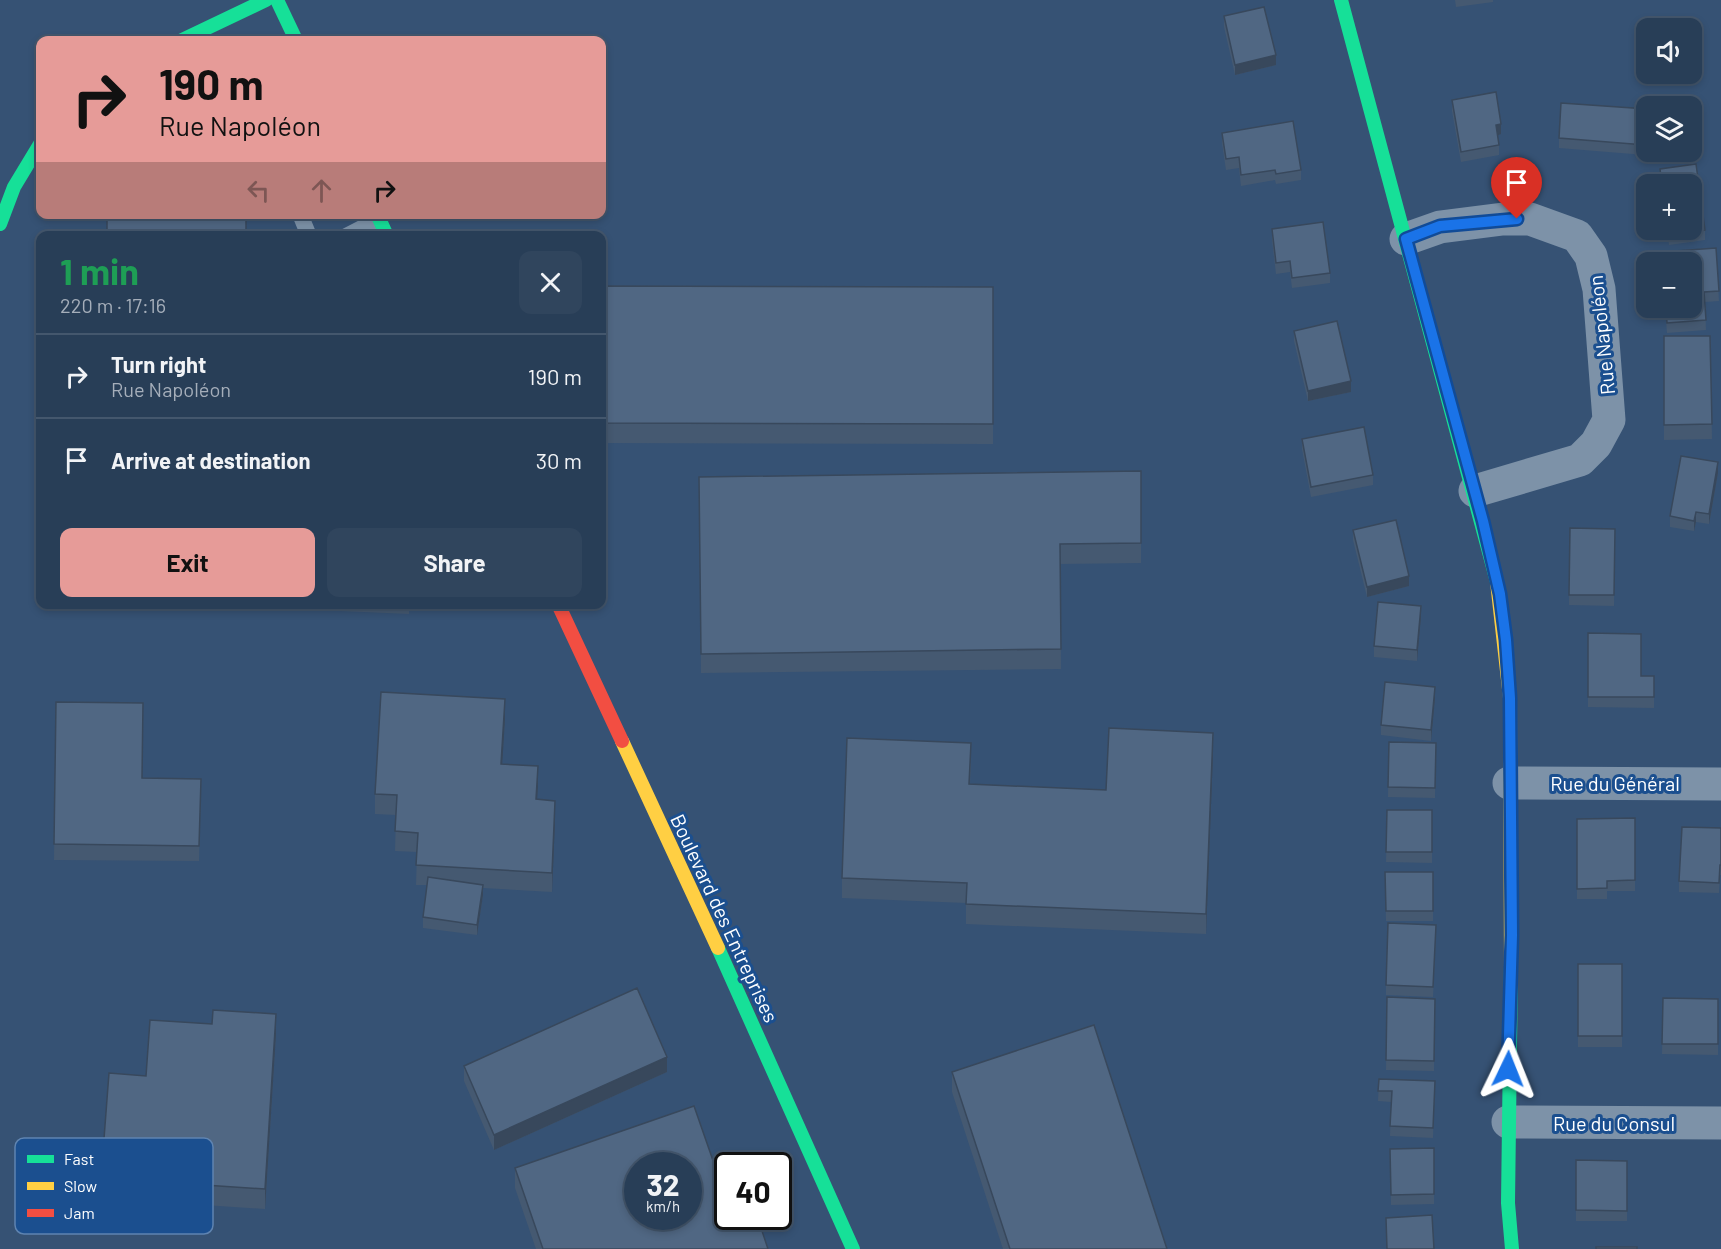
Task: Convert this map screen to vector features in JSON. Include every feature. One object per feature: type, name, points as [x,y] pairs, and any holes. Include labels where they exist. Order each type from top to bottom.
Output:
[{"type":"street","points":[[190,36],[266,0]]},
{"type":"street","points":[[277,0],[294,36]]},
{"type":"street","points":[[1341,0],[1475,491],[1500,594],[1510,698],[1512,935],[1508,1203],[1512,1249]]},
{"type":"street","points":[[0,224],[14,187],[36,151]]},
{"type":"street","name":"Rue Napoléon","points":[[1406,239],[1440,226],[1503,219],[1530,219],[1577,236],[1591,256],[1599,289],[1609,420],[1596,444],[1580,460],[1475,491]]},
{"type":"street","name":"Boulevard des Entreprises","points":[[560,609],[766,1051],[853,1249]]},
{"type":"street","name":"Rue du Général","points":[[1509,783],[1721,784]]},
{"type":"street","name":"Rue du Consul","points":[[1508,1122],[1721,1123]]},
{"type":"lane","points":[[354,231],[375,219]]},
{"type":"building","points":[[1264,7],[1276,55],[1235,65],[1224,16]]},
{"type":"building","points":[[1496,92],[1501,124],[1496,125],[1499,145],[1461,152],[1452,100]]},
{"type":"building","points":[[1561,103],[1636,108],[1636,144],[1559,138]]},
{"type":"building","points":[[1293,121],[1301,170],[1276,174],[1275,170],[1241,175],[1239,157],[1226,159],[1222,133]]},
{"type":"building","points":[[1696,164],[1697,174],[1661,174],[1660,169]]},
{"type":"building","points":[[1702,208],[1705,230],[1702,230]]},
{"type":"building","points":[[107,219],[246,219],[246,231],[107,231]]},
{"type":"building","points":[[1323,222],[1330,273],[1292,278],[1290,261],[1276,263],[1272,229]]},
{"type":"building","points":[[1716,248],[1719,291],[1704,292],[1706,320],[1667,323],[1667,318],[1702,318],[1702,252],[1662,252]]},
{"type":"building","points":[[606,286],[993,287],[993,424],[606,423]]},
{"type":"building","points":[[1337,321],[1351,381],[1308,391],[1294,331]]},
{"type":"building","points":[[1664,336],[1710,336],[1712,424],[1664,425]]},
{"type":"building","points":[[1364,427],[1373,475],[1311,487],[1302,439]]},
{"type":"building","points":[[1681,456],[1718,462],[1709,514],[1696,512],[1694,521],[1670,516]]},
{"type":"building","points":[[1141,471],[1141,543],[1060,544],[1061,649],[701,654],[699,477]]},
{"type":"building","points":[[1396,520],[1409,576],[1367,587],[1353,530]]},
{"type":"building","points":[[1570,528],[1615,529],[1614,595],[1569,595]]},
{"type":"building","points":[[1378,602],[1421,606],[1417,650],[1374,646]]},
{"type":"building","points":[[1588,633],[1641,634],[1641,676],[1654,676],[1654,697],[1588,697]]},
{"type":"building","points":[[1385,682],[1435,687],[1431,730],[1381,725]]},
{"type":"building","points":[[381,692],[505,699],[501,764],[538,766],[536,799],[555,801],[552,873],[416,865],[418,833],[395,831],[397,795],[375,794]]},
{"type":"building","points":[[56,702],[143,703],[142,778],[201,779],[199,846],[54,844]]},
{"type":"building","points":[[1109,728],[1213,733],[1206,914],[966,904],[967,883],[842,878],[847,738],[971,743],[969,784],[1106,790]]},
{"type":"building","points":[[1389,742],[1436,743],[1435,788],[1388,787]]},
{"type":"building","points":[[1387,810],[1432,810],[1432,852],[1386,852]]},
{"type":"building","points":[[1635,818],[1635,880],[1607,881],[1607,888],[1577,889],[1577,819]]},
{"type":"building","points":[[1682,827],[1721,828],[1719,883],[1679,881]]},
{"type":"building","points":[[1385,872],[1433,872],[1433,911],[1386,911]]},
{"type":"building","points":[[428,877],[483,885],[477,925],[423,917]]},
{"type":"building","points":[[1388,923],[1436,925],[1433,987],[1386,985]]},
{"type":"building","points":[[1578,964],[1622,964],[1622,1036],[1578,1036]]},
{"type":"building","points":[[637,988],[667,1057],[494,1135],[464,1066]]},
{"type":"building","points":[[1387,997],[1435,999],[1434,1061],[1386,1060]]},
{"type":"building","points":[[1663,998],[1718,999],[1718,1044],[1662,1044]]},
{"type":"building","points":[[213,1010],[276,1014],[265,1189],[213,1186],[213,1138],[104,1138],[109,1073],[146,1076],[150,1020],[212,1024]]},
{"type":"building","points":[[1094,1025],[1167,1249],[1010,1249],[952,1072]]},
{"type":"building","points":[[1379,1079],[1435,1081],[1433,1128],[1390,1126],[1392,1091],[1378,1091]]},
{"type":"building","points":[[694,1106],[714,1163],[714,1230],[762,1230],[768,1249],[543,1249],[515,1168]]},
{"type":"building","points":[[1434,1148],[1434,1194],[1391,1195],[1390,1149]]},
{"type":"building","points":[[1576,1160],[1627,1161],[1627,1211],[1576,1210]]},
{"type":"building","points":[[1432,1215],[1434,1249],[1387,1249],[1386,1218]]},
{"type":"building","points":[[1596,1247],[1637,1247],[1637,1249],[1596,1249]]},
{"type":"traffic: fast","points":[[190,36],[266,0]]},
{"type":"traffic: fast","points":[[277,0],[294,36]]},
{"type":"traffic: fast","points":[[1341,0],[1497,582]]},
{"type":"traffic: fast","points":[[0,224],[14,187],[36,151]]},
{"type":"traffic: fast","points":[[379,219],[385,231]]},
{"type":"traffic: fast","points":[[718,948],[853,1249]]},
{"type":"traffic: fast","points":[[1511,966],[1508,1203],[1512,1249]]},
{"type":"traffic: slow","points":[[1497,582],[1510,698],[1511,966]]},
{"type":"traffic: slow","points":[[622,741],[718,948]]},
{"type":"traffic: jam","points":[[560,609],[622,741]]},
{"type":"route","points":[[1508,1069],[1512,935],[1510,698],[1506,640],[1500,594],[1483,521],[1406,239],[1440,226],[1517,219]]}]
